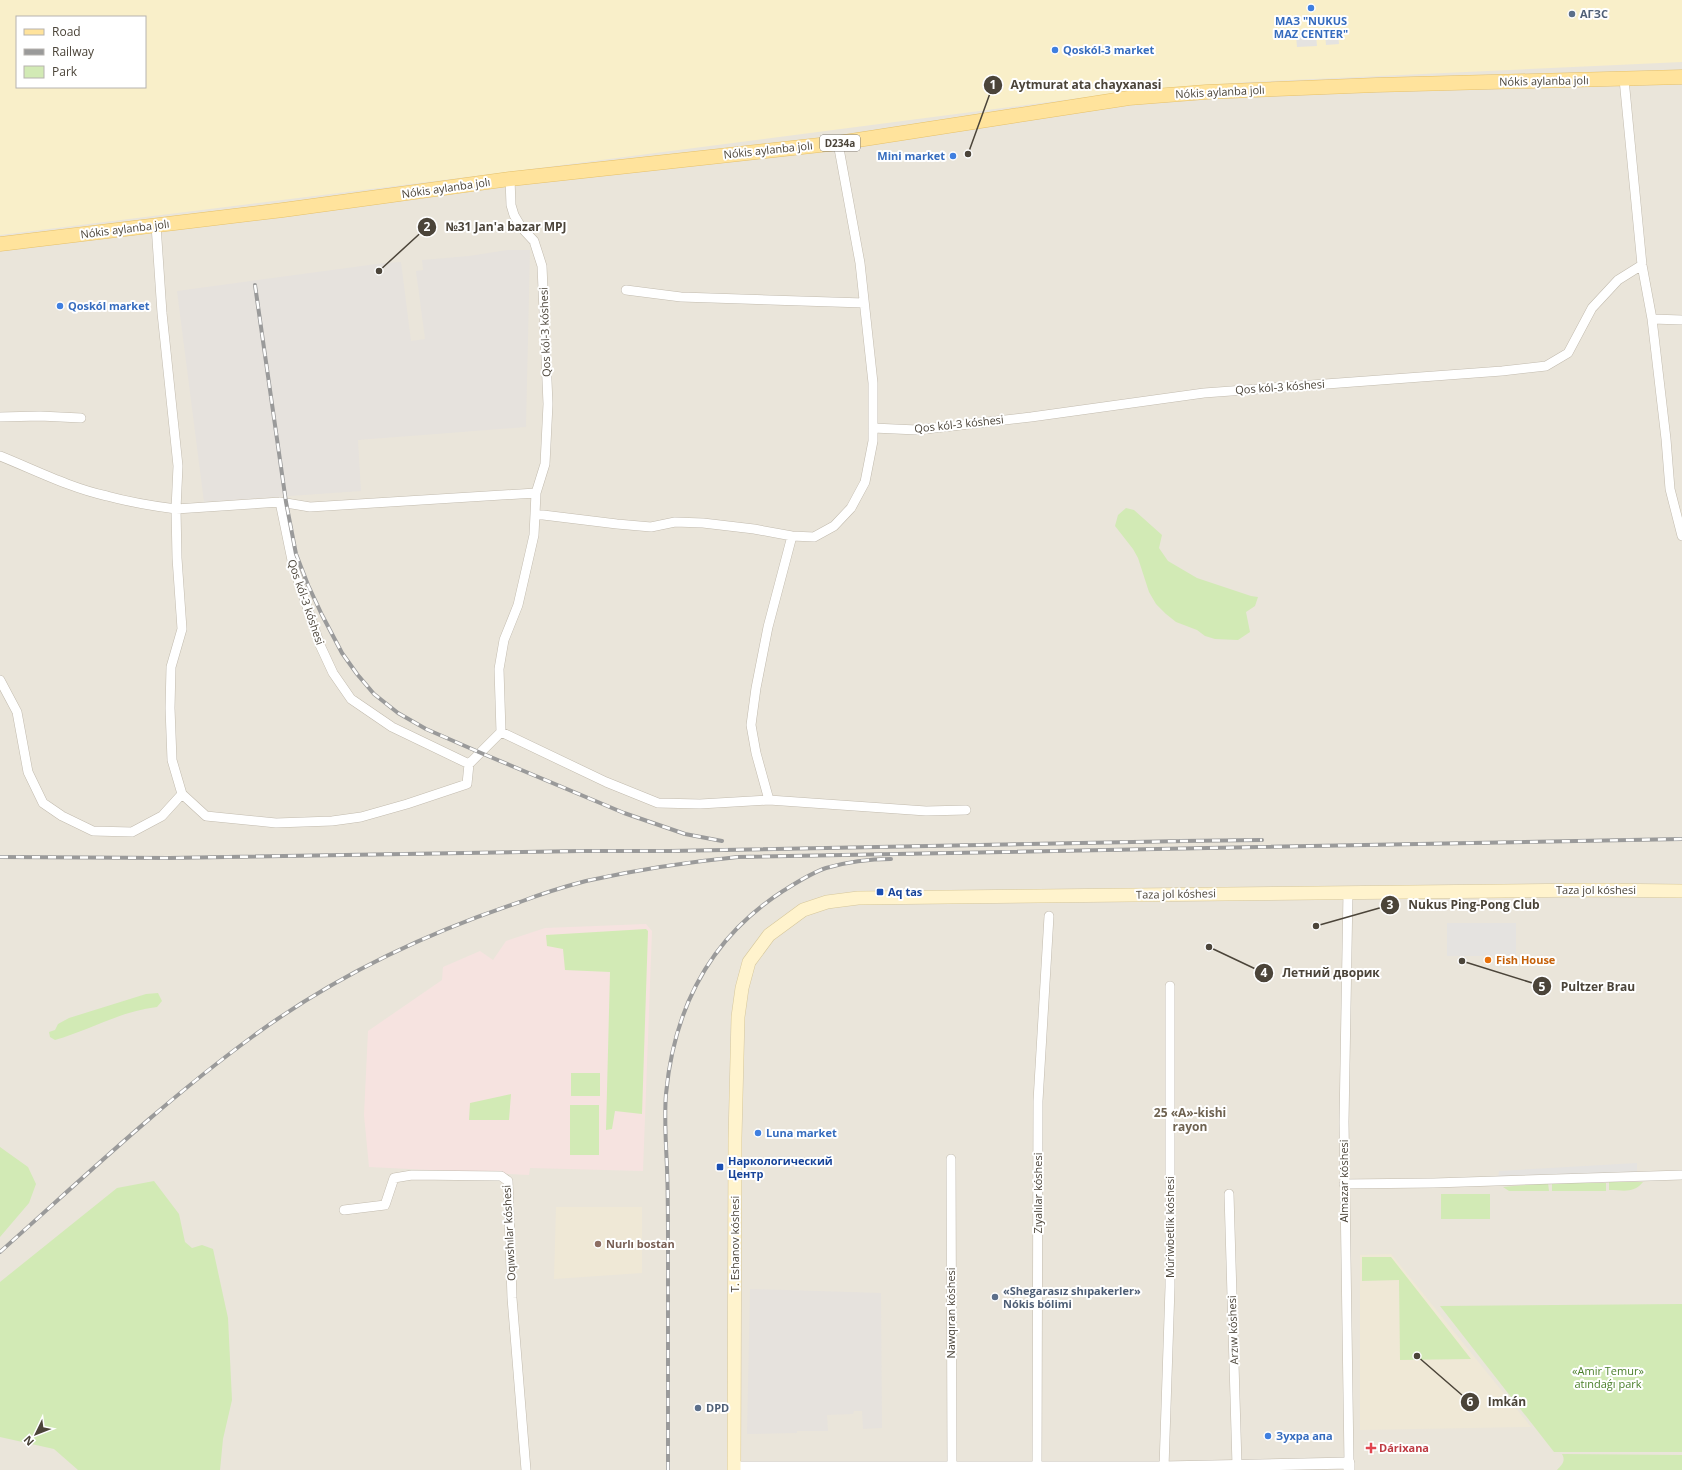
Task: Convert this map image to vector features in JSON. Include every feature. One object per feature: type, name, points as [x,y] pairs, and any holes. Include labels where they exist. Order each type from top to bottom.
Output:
[{"type":"main road","name":"Nókis aylanba jolı","points":[[0,244],[510,179],[838,143],[1130,98],[1206,92],[1376,84],[1682,77]]},
{"type":"main road","name":"Taza jol kóshesi","points":[[738,1017],[742,988],[749,962],[769,935],[803,910],[827,902],[858,898],[1348,892],[1593,890],[1682,891]]},
{"type":"main road","name":"T. Eshanov kóshesi","points":[[734,1468],[735,1138],[738,1017]]},
{"type":"street","points":[[1624,79],[1642,265],[1652,318],[1666,439],[1670,489],[1682,536]]},
{"type":"street","points":[[535,514],[617,524],[651,526],[674,522],[703,523],[754,529],[792,536],[814,537],[834,526],[851,508],[865,482],[873,441],[873,383],[860,263],[838,143]]},
{"type":"street","name":"Qos kól-3 kóshesi","points":[[501,732],[499,669],[504,640],[518,605],[534,535],[536,493],[545,464],[548,404],[542,266],[534,242],[521,227],[514,215],[511,205],[510,179]]},
{"type":"street","points":[[156,225],[162,313],[178,466],[176,509],[182,629],[171,667],[170,708],[172,760],[182,794],[206,816],[276,823],[332,821],[361,817],[407,804],[467,784],[469,764],[501,732],[606,782],[658,803],[700,804],[769,800],[926,811],[966,810]]},
{"type":"street","name":"Qos kól-3 kóshesi","points":[[873,428],[917,430],[1031,417],[1204,393],[1494,372],[1546,366],[1568,353],[1592,308],[1618,280],[1642,265]]},
{"type":"street","points":[[626,290],[681,297],[864,304]]},
{"type":"street","points":[[1652,318],[1682,320]]},
{"type":"street","points":[[0,417],[40,416],[81,418]]},
{"type":"street","points":[[0,456],[78,487],[106,496],[158,507],[176,509],[280,502],[310,507],[536,493]]},
{"type":"street","name":"Qos kól-3 kóshesi","points":[[280,502],[292,565],[320,645],[333,673],[351,699],[392,727],[469,764]]},
{"type":"street","points":[[769,800],[756,753],[751,725],[756,688],[768,627],[792,536]]},
{"type":"street","points":[[0,680],[17,712],[28,772],[43,803],[62,816],[93,831],[132,832],[162,816],[182,794]]},
{"type":"street","name":"Almazar kóshesi","points":[[1348,892],[1344,1077],[1344,1184],[1349,1466]]},
{"type":"street","name":"Zıyalılar kóshesi","points":[[1037,1468],[1038,1101],[1049,916]]},
{"type":"street","name":"Múriwbetlik kóshesi","points":[[1164,1467],[1170,1287],[1170,986]]},
{"type":"street","name":"Nawqıran kóshesi","points":[[951,1159],[952,1467]]},
{"type":"street","name":"Oqıwshılar kóshesi","points":[[344,1210],[385,1206],[394,1178],[412,1175],[501,1176],[508,1181],[512,1298],[526,1470]]},
{"type":"street","points":[[1344,1184],[1434,1183],[1682,1175]]},
{"type":"street","name":"Arzıw kóshesi","points":[[1229,1194],[1237,1465]]},
{"type":"street","points":[[734,1468],[1037,1468],[1237,1465],[1349,1466]]},
{"type":"shaded area","points":[[0,0],[1682,0],[1682,1470],[0,1470]]},
{"type":"shaded area","points":[[1338,33],[1339,44],[1326,45],[1325,34]]},
{"type":"shaded area","points":[[1316,35],[1317,46],[1297,47],[1296,36]]},
{"type":"shaded area","points":[[507,250],[530,250],[526,427],[358,440],[361,491],[204,502],[177,291],[401,262],[411,341],[425,339],[416,271],[423,270],[422,260],[469,256]]},
{"type":"shaded area","points":[[1447,923],[1516,923],[1516,956],[1447,956]]},
{"type":"shaded area","points":[[646,924],[652,931],[643,1171],[530,1168],[529,1175],[369,1167],[364,1115],[368,1031],[442,980],[443,967],[480,951],[493,960],[506,941],[545,928]]},
{"type":"shaded area","points":[[1637,1163],[1637,1175],[1498,1181],[1499,1171]]},
{"type":"shaded area","name":"Nurlı bostan","points":[[556,1207],[642,1207],[642,1273],[554,1279]]},
{"type":"shaded area","points":[[1391,1254],[1531,1427],[1360,1430],[1360,1255]]},
{"type":"shaded area","points":[[750,1289],[881,1293],[882,1428],[863,1429],[862,1411],[854,1411],[853,1414],[827,1415],[828,1431],[747,1434]]},
{"type":"green space","points":[[1126,508],[1134,510],[1162,535],[1159,548],[1168,561],[1197,578],[1258,597],[1255,606],[1246,612],[1250,632],[1238,640],[1215,639],[1205,636],[1197,630],[1176,622],[1156,604],[1149,592],[1138,558],[1115,526],[1118,515]]},
{"type":"green space","points":[[646,929],[648,931],[642,1114],[615,1111],[612,1129],[606,1130],[610,972],[565,970],[563,949],[547,946],[546,935]]},
{"type":"green space","points":[[158,993],[162,1001],[157,1007],[131,1012],[55,1040],[50,1037],[49,1032],[55,1030],[58,1024],[69,1018],[146,994]]},
{"type":"green space","points":[[571,1073],[600,1073],[600,1096],[571,1096]]},
{"type":"green space","points":[[511,1094],[509,1120],[469,1120],[470,1103]]},
{"type":"green space","points":[[570,1105],[599,1105],[599,1155],[570,1155]]},
{"type":"green space","points":[[0,1147],[28,1167],[36,1184],[29,1203],[0,1237]]},
{"type":"green space","points":[[154,1181],[179,1214],[185,1242],[192,1248],[202,1245],[213,1249],[228,1318],[232,1400],[223,1439],[220,1470],[78,1470],[54,1449],[0,1437],[0,1282],[117,1188]]},
{"type":"green space","points":[[1609,1182],[1643,1182],[1632,1190],[1623,1191],[1609,1190]]},
{"type":"green space","points":[[1548,1183],[1549,1191],[1509,1191],[1503,1187]]},
{"type":"green space","points":[[1552,1183],[1606,1183],[1606,1191],[1552,1191]]},
{"type":"green space","points":[[1441,1194],[1490,1194],[1490,1219],[1441,1219]]},
{"type":"green space","points":[[1362,1257],[1391,1257],[1471,1359],[1400,1360],[1399,1280],[1362,1281]]},
{"type":"green space","name":"«Amir Temur» atındaǵı park","points":[[1682,1304],[1682,1452],[1554,1452],[1440,1306]]},
{"type":"green space","points":[[1562,1454],[1682,1455],[1682,1470],[1557,1470],[1562,1465]]},
{"type":"sand","points":[[0,0],[1682,0],[1682,62],[1248,82],[1126,92],[516,171],[0,235]]},
{"type":"railway","points":[[255,285],[286,502],[296,554],[322,615],[342,653],[357,674],[374,694],[398,713],[426,729],[624,813],[685,834],[722,841]]},
{"type":"railway","points":[[0,1252],[155,1114],[252,1037],[314,995],[381,959],[450,928],[536,896],[586,881],[624,873],[700,861],[738,857],[1682,839]]},
{"type":"railway","points":[[1180,841],[1262,840]]},
{"type":"railway","points":[[0,857],[169,858],[581,851],[670,851],[1184,841]]},
{"type":"railway","points":[[668,1470],[668,1214],[665,1103],[670,1063],[677,1033],[687,1004],[700,978],[716,953],[735,930],[757,910],[783,891],[809,875],[826,868],[858,861],[891,859]]},
{"type":"place","name":"МАЗ \"NUKUS MAZ CENTER\"","points":[[1311,8]]},
{"type":"place","name":"АГЗС","points":[[1572,14]]},
{"type":"place","name":"Qoskól-3 market","points":[[1055,50]]},
{"type":"place","name":"Aytmurat ata chayxanasi","points":[[968,154]]},
{"type":"place","name":"Mini market","points":[[953,156]]},
{"type":"place","name":"№31 Jan'a bazar MPJ","points":[[379,271]]},
{"type":"place","name":"Qoskól market","points":[[60,306]]},
{"type":"place","name":"Aq tas","points":[[880,892]]},
{"type":"place","name":"Nukus Ping-Pong Club","points":[[1316,926]]},
{"type":"place","name":"Летний дворик","points":[[1209,947]]},
{"type":"place","name":"Fish House","points":[[1488,960]]},
{"type":"place","name":"Pultzer Brau","points":[[1462,961]]},
{"type":"place","name":"Luna market","points":[[758,1133]]},
{"type":"place","name":"Наркологический Центр","points":[[720,1167]]},
{"type":"place","name":"Nurlı bostan","points":[[598,1244]]},
{"type":"place","name":"«Shegarasız shıpakerler» Nókis bólimi","points":[[995,1297]]},
{"type":"place","name":"Imkán","points":[[1417,1356]]},
{"type":"place","name":"DPD","points":[[698,1408]]},
{"type":"place","name":"Зухра апа","points":[[1268,1436]]},
{"type":"place","name":"Dárixana","points":[[1371,1448]]},
{"type":"district","name":"25 «A»-kishi rayon","points":[[1190,1120]]}]
